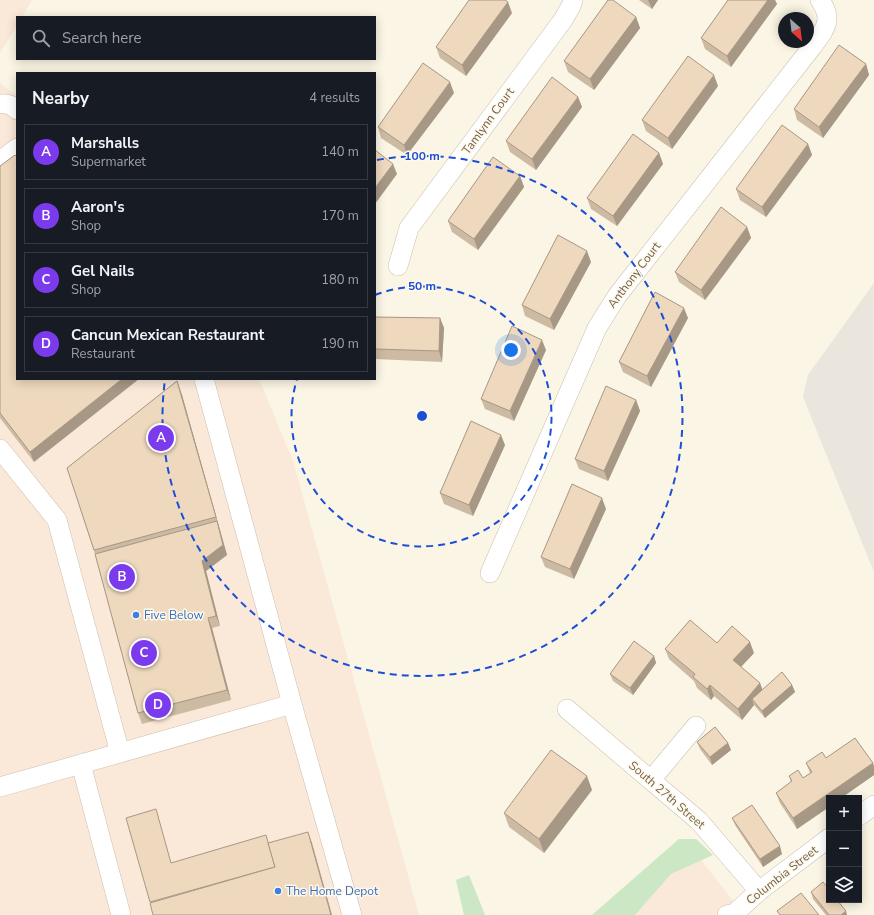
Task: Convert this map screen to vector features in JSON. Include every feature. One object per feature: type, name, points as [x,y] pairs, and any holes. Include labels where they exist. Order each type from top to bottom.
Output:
[{"type":"street","name":"Tamlynn Court","points":[[398,266],[409,228],[563,20],[573,0]]},
{"type":"street","name":"Anthony Court","points":[[490,573],[597,328],[607,310],[825,29],[827,19],[823,5]]},
{"type":"street","points":[[0,104],[6,103],[16,108]]},
{"type":"street","points":[[0,161],[16,149]]},
{"type":"street","points":[[204,380],[292,704],[352,915]]},
{"type":"street","points":[[0,449],[57,520],[120,753]]},
{"type":"street","points":[[0,787],[292,704]]},
{"type":"street","name":"South 27th Street","points":[[566,709],[700,821],[759,891]]},
{"type":"street","points":[[651,780],[696,726]]},
{"type":"street","points":[[81,764],[121,915]]},
{"type":"street","points":[[862,814],[874,805]]},
{"type":"street","name":"Columbia Street","points":[[733,914],[759,891],[826,840]]},
{"type":"shaded area","points":[[0,0],[32,0],[23,16],[16,16],[16,27],[0,53]]},
{"type":"shaded area","points":[[0,83],[16,95],[16,380],[259,380],[293,461],[419,915],[0,915]]},
{"type":"shaded area","points":[[874,283],[874,572],[803,397],[808,375]]},
{"type":"shaded area","points":[[701,860],[744,915],[635,915],[671,874]]},
{"type":"green space","points":[[679,839],[696,839],[713,855],[671,874],[635,915],[592,915]]},
{"type":"green space","points":[[469,875],[485,915],[464,915],[456,880]]},
{"type":"building","points":[[469,0],[505,0],[508,2],[462,65],[436,47]]},
{"type":"building","points":[[608,0],[613,0],[636,17],[590,79],[564,61]]},
{"type":"building","points":[[728,0],[768,0],[727,56],[701,38]]},
{"type":"building","points":[[839,45],[866,64],[819,127],[794,109]]},
{"type":"building","points":[[688,56],[714,75],[668,138],[642,120]]},
{"type":"building","points":[[423,63],[450,82],[404,145],[378,127]]},
{"type":"building","points":[[552,77],[578,97],[532,159],[506,141]]},
{"type":"building","points":[[782,125],[808,144],[762,207],[736,189]]},
{"type":"building","points":[[633,134],[659,153],[613,216],[587,198]]},
{"type":"building","points":[[376,151],[393,164],[376,187]]},
{"type":"building","points":[[15,155],[16,156],[16,380],[121,380],[30,452],[0,413],[0,166]]},
{"type":"building","points":[[493,157],[520,176],[474,239],[448,221]]},
{"type":"building","points":[[721,207],[747,227],[701,290],[675,272]]},
{"type":"building","points":[[558,235],[587,251],[550,319],[522,305]]},
{"type":"building","points":[[655,292],[684,308],[647,376],[619,362]]},
{"type":"building","points":[[376,317],[440,318],[439,351],[376,349]]},
{"type":"building","points":[[512,326],[542,340],[510,411],[481,399]]},
{"type":"building","points":[[177,381],[216,517],[94,550],[67,468]]},
{"type":"building","points":[[606,386],[636,400],[604,471],[575,459]]},
{"type":"building","points":[[471,421],[501,435],[469,505],[440,493]]},
{"type":"building","points":[[572,484],[602,498],[570,569],[541,557]]},
{"type":"building","points":[[217,521],[223,545],[202,561],[216,616],[208,618],[227,690],[138,713],[95,554]]},
{"type":"building","points":[[690,620],[717,643],[732,626],[750,642],[733,660],[760,683],[738,709],[710,685],[707,689],[693,677],[695,674],[665,649]]},
{"type":"building","points":[[634,641],[654,656],[630,688],[610,674]]},
{"type":"building","points":[[782,672],[792,685],[762,711],[752,699]]},
{"type":"building","points":[[715,727],[728,743],[710,757],[697,742]]},
{"type":"building","points":[[855,738],[873,763],[793,818],[776,793],[792,781],[789,776],[798,770],[803,778],[812,772],[806,763],[822,752],[826,758]]},
{"type":"building","points":[[551,750],[587,776],[539,839],[504,813]]},
{"type":"building","points":[[752,805],[780,846],[760,859],[732,818]]},
{"type":"building","points":[[156,809],[171,863],[266,835],[275,867],[150,902],[126,818]]},
{"type":"building","name":"The Home Depot","points":[[308,832],[331,915],[153,915],[150,903],[275,867],[268,843]]},
{"type":"building","points":[[823,882],[826,886],[826,903],[839,903],[846,911],[841,915],[829,915],[811,892]]},
{"type":"building","points":[[801,893],[819,915],[780,915],[777,911]]},
{"type":"place","name":"Marshalls","points":[[161,438]]},
{"type":"place","name":"Aaron's","points":[[122,577]]},
{"type":"place","name":"Five Below","points":[[136,615]]},
{"type":"place","name":"Gel Nails","points":[[144,653]]},
{"type":"place","name":"Cancun Mexican Restaurant","points":[[158,705]]},
{"type":"place","name":"The Home Depot","points":[[278,891]]}]
